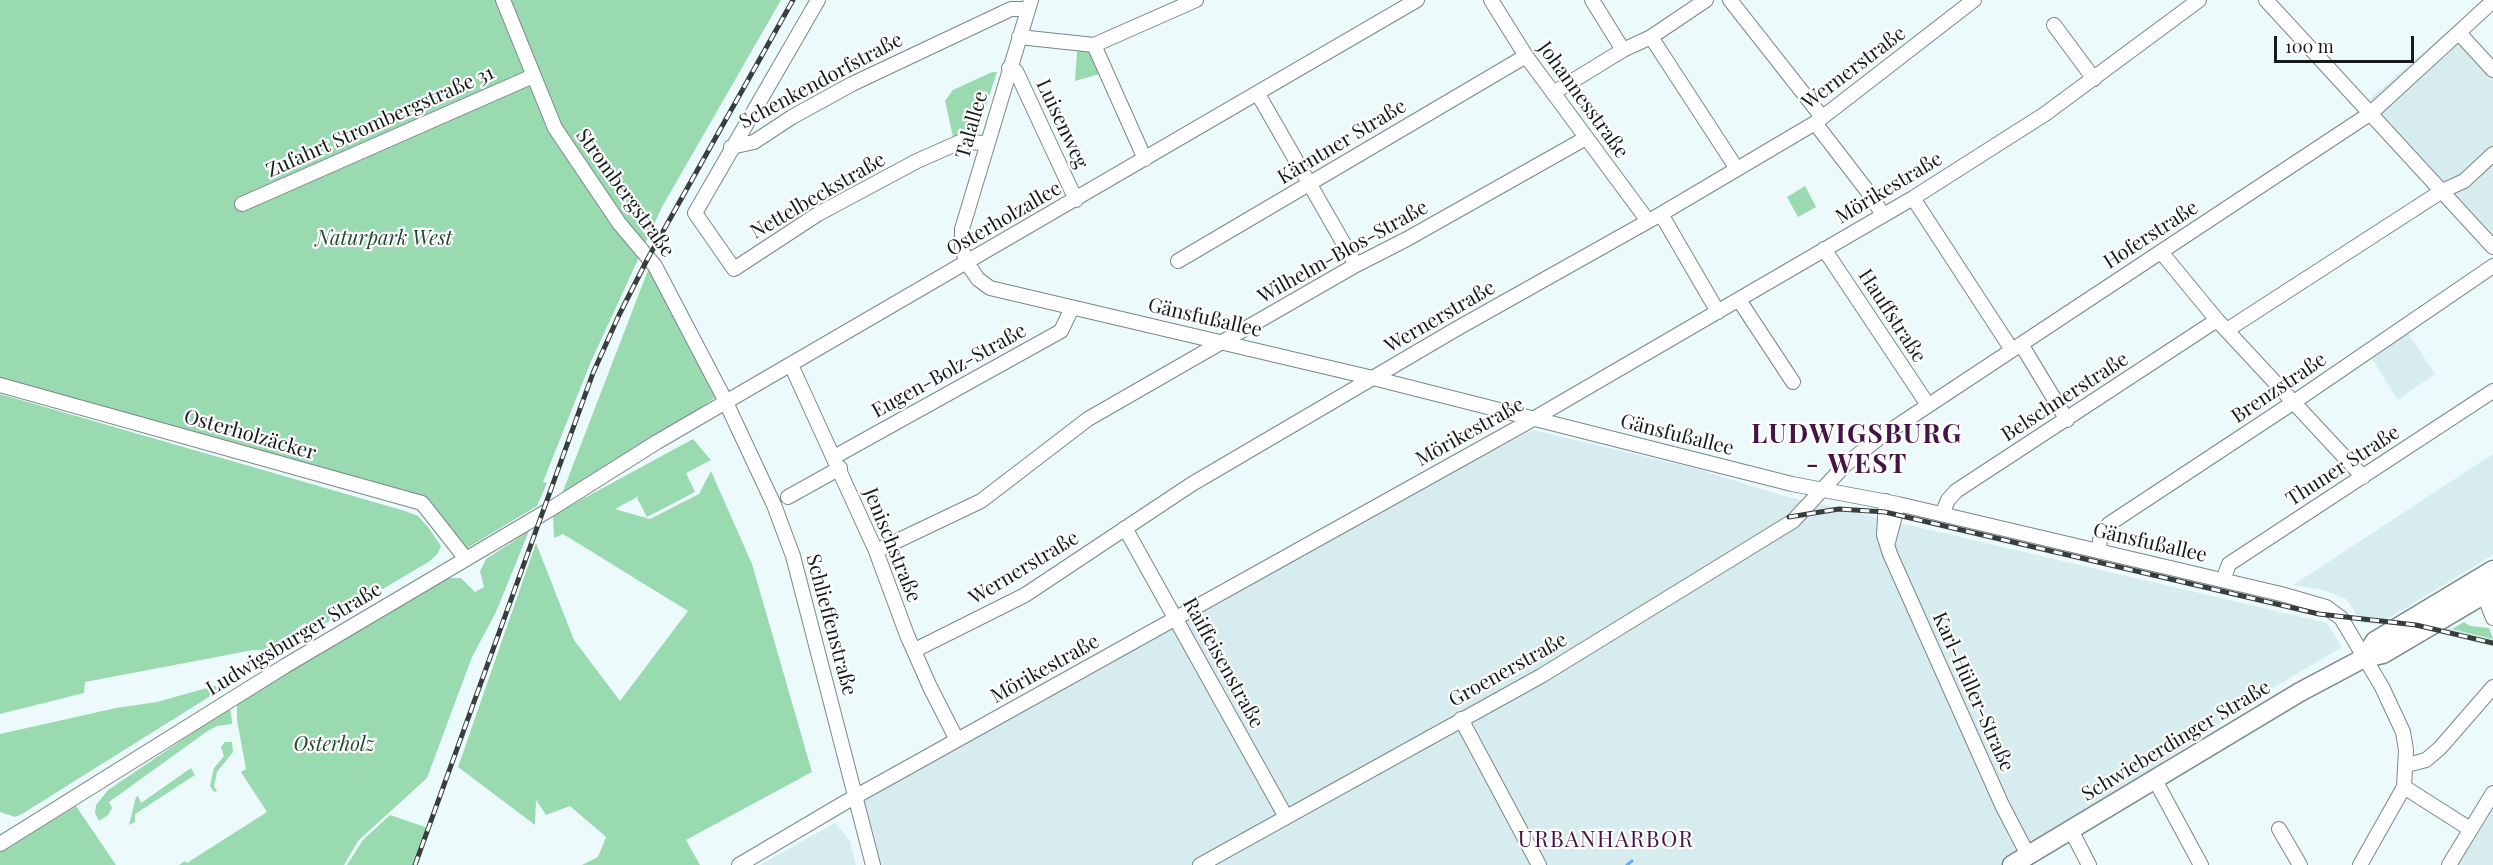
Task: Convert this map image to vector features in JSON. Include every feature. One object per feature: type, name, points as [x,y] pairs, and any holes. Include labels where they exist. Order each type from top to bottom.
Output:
[{"type":"main road","name":"Schwieberdinger Straße","points":[[2012,865],[2300,692],[2364,658],[2383,654],[2487,590],[2493,570]]},
{"type":"street","name":"Strombergstraße","points":[[503,0],[555,128],[619,223],[655,266],[726,403]]},
{"type":"street","points":[[1019,37],[1094,45],[1196,0]]},
{"type":"street","name":"Osterholzallee","points":[[610,471],[1417,0]]},
{"type":"street","name":"Johannesstraße","points":[[1491,0],[1526,56],[1648,221]]},
{"type":"street","points":[[1592,0],[1623,50]]},
{"type":"street","points":[[1553,93],[1623,50],[1651,37],[1706,0]]},
{"type":"street","points":[[1730,0],[1819,120],[1883,215]]},
{"type":"street","name":"Wernerstraße","points":[[915,650],[1025,595],[1192,484],[1661,214],[1819,120],[1974,0]]},
{"type":"street","name":"Mörikestraße","points":[[739,865],[854,797],[1533,419],[1913,198],[2045,114],[2199,0]]},
{"type":"street","points":[[2266,0],[2493,247]]},
{"type":"street","points":[[731,147],[819,1]]},
{"type":"street","name":"Hoferstraße","points":[[1822,490],[1856,456],[1928,405],[2371,113],[2493,1]]},
{"type":"street","name":"Schenkendorfstraße","points":[[731,147],[754,142],[792,117],[852,84],[1011,9],[1030,4]]},
{"type":"street","name":"Talallee","points":[[967,263],[962,249],[963,229],[1009,68],[1030,4]]},
{"type":"street","points":[[2054,25],[2094,79]]},
{"type":"street","points":[[2459,33],[2493,70]]},
{"type":"street","points":[[1651,37],[1737,169]]},
{"type":"street","points":[[1094,45],[1145,159]]},
{"type":"street","name":"Kärntner Straße","points":[[1178,261],[1526,56]]},
{"type":"street","name":"Luisenweg","points":[[1009,68],[1016,71],[1076,200]]},
{"type":"street","name":"Zufahrt Strombergstraße 31","points":[[242,204],[532,76]]},
{"type":"street","points":[[1258,94],[1356,265]]},
{"type":"street","name":"Wilhelm-Blos-Straße","points":[[876,551],[981,501],[1088,419],[1221,341],[1586,138]]},
{"type":"street","name":"Nettelbeckstraße","points":[[731,147],[695,213],[734,269],[818,214],[916,161],[960,142],[987,143]]},
{"type":"street","points":[[2227,330],[2442,190],[2463,181],[2493,154]]},
{"type":"street","points":[[1913,198],[2067,420]]},
{"type":"street","points":[[1661,214],[1718,312]]},
{"type":"street","name":"Hauffstraße","points":[[1824,249],[1928,405]]},
{"type":"street","points":[[2161,252],[2217,320],[2363,477]]},
{"type":"street","name":"Gänsfußallee","points":[[967,263],[978,279],[990,288],[1221,341],[1822,490],[1892,502],[2314,603],[2333,610],[2341,618],[2382,687],[2403,732],[2407,765],[2404,787]]},
{"type":"street","name":"Brenzstraße","points":[[2098,551],[2101,536],[2109,524],[2294,402],[2493,266]]},
{"type":"street","points":[[1739,300],[1793,382]]},
{"type":"street","name":"Eugen-Bolz-Straße","points":[[788,497],[837,462],[1061,331],[1072,308]]},
{"type":"street","name":"Belschnerstraße","points":[[1942,514],[1948,500],[1956,491],[2217,320]]},
{"type":"street","name":"Jenischstraße","points":[[791,365],[876,551],[930,687],[957,740]]},
{"type":"street","name":"Osterholzäcker","points":[[0,385],[422,503],[466,559]]},
{"type":"street","name":"Thuner Straße","points":[[2223,580],[2229,564],[2493,391]]},
{"type":"street","name":"Schlieffenstraße","points":[[726,403],[774,505],[793,556],[873,865]]},
{"type":"street","name":"Ludwigsburger Straße","points":[[0,844],[285,666],[610,471]]},
{"type":"street","name":"Groenerstraße","points":[[1200,865],[1541,675],[1796,519],[1822,490]]},
{"type":"street","name":"Karl-Hüller-Straße","points":[[1892,502],[1887,543],[1978,753],[2028,855]]},
{"type":"street","name":"Raiffeisenstraße","points":[[1125,528],[1286,817]]},
{"type":"street","points":[[2487,590],[2488,609],[2493,618]]},
{"type":"street","points":[[2407,765],[2426,760],[2440,748],[2493,687]]},
{"type":"street","points":[[1461,719],[1539,865]]},
{"type":"street","points":[[2155,780],[2201,865]]},
{"type":"street","points":[[2360,865],[2404,787],[2470,829]]},
{"type":"street","points":[[2449,865],[2493,793]]},
{"type":"street","points":[[2071,830],[2089,865]]},
{"type":"street","points":[[2279,830],[2300,865]]},
{"type":"shaded area","points":[[2452,27],[2488,63],[2493,59],[2493,247],[2363,105]]},
{"type":"shaded area","points":[[2408,333],[2435,374],[2398,400],[2371,357]]},
{"type":"shaded area","points":[[1533,430],[1697,469],[1781,495],[2327,623],[2342,647],[2278,685],[2008,865],[873,865],[859,816],[867,794],[1387,506]]},
{"type":"shaded area","points":[[2493,454],[2493,555],[2379,624],[2362,623],[2346,599],[2323,590],[2293,585]]},
{"type":"shaded area","points":[[1949,524],[2022,541],[2020,547],[1947,530]]},
{"type":"shaded area","points":[[2440,626],[2493,639],[2493,647],[2431,631]]},
{"type":"shaded area","points":[[2493,803],[2493,865],[2454,865]]},
{"type":"shaded area","points":[[835,823],[850,841],[856,865],[760,865]]},
{"type":"green space","name":"Naturpark West","points":[[0,0],[781,0],[662,207],[590,364],[543,482],[547,483],[537,506],[464,550],[435,513],[0,379]]},
{"type":"green space","points":[[1080,49],[1090,51],[1100,74],[1075,81],[1077,52]]},
{"type":"green space","points":[[992,72],[997,72],[980,124],[953,137],[945,101],[953,90]]},
{"type":"green space","points":[[1805,186],[1816,207],[1798,217],[1787,197]]},
{"type":"green space","points":[[650,265],[716,397],[622,463],[558,504]]},
{"type":"green space","points":[[0,394],[405,511],[418,516],[441,546],[430,561],[314,630],[305,623],[296,629],[297,640],[284,649],[253,650],[85,682],[84,693],[0,714]]},
{"type":"green space","points":[[693,439],[711,460],[686,473],[695,492],[647,517],[637,498],[639,496],[615,509],[650,519],[699,494],[711,471],[752,564],[812,772],[686,840],[700,865],[582,865],[598,857],[606,837],[570,806],[546,815],[536,800],[535,825],[458,767],[536,543],[574,640],[620,701],[688,611],[563,534],[554,538],[553,515]]},
{"type":"green space","name":"Osterholz","points":[[529,531],[496,612],[472,657],[427,778],[358,841],[344,865],[179,865],[185,861],[187,863],[267,812],[241,772],[246,769],[237,720],[237,702],[448,578],[461,578],[475,592],[484,587],[480,571],[486,559]]},
{"type":"green space","points":[[2464,622],[2470,626],[2489,628],[2493,639],[2452,629]]},
{"type":"green space","points":[[228,685],[22,814],[15,817],[0,812],[0,734],[116,708],[157,702],[214,686]]},
{"type":"green space","points":[[228,709],[231,711],[232,724],[217,726],[209,730],[109,802],[112,808],[108,815],[99,821],[95,813],[96,805],[108,790]]},
{"type":"green space","points":[[225,742],[232,742],[233,752],[217,772],[214,786],[217,791],[214,792],[210,786],[214,768],[224,756],[221,747]]},
{"type":"green space","points":[[191,768],[195,775],[135,814],[135,822],[129,825],[136,797],[138,796],[141,803]]},
{"type":"green space","points":[[76,806],[116,865],[0,865],[0,852]]},
{"type":"green space","points":[[390,815],[428,828],[415,865],[347,865],[363,840]]},
{"type":"waterway","points":[[1627,865],[1632,861]]},
{"type":"railway","points":[[415,865],[593,373],[648,258],[793,0]]},
{"type":"railway","points":[[1789,517],[1839,509],[1885,512],[2319,614],[2416,625],[2493,643]]},
{"type":"district","name":"LUDWIGSBURG - WEST","points":[[1857,450]]},
{"type":"district","name":"URBANHARBOR","points":[[1606,840]]}]
